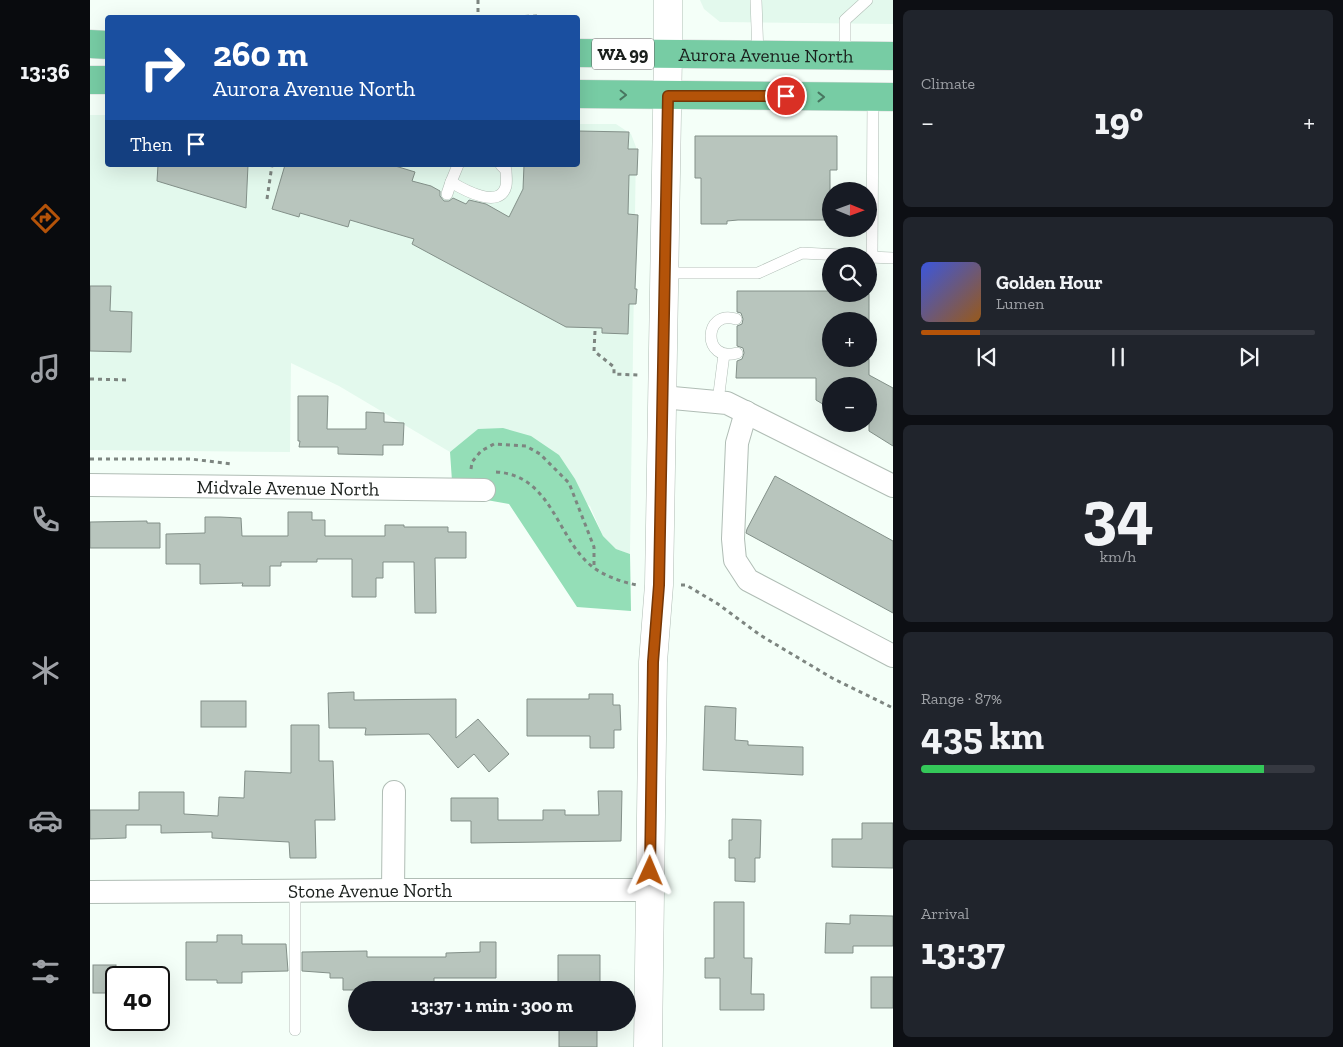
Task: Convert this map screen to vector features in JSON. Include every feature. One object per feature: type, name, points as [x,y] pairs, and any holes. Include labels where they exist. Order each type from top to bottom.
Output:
[{"type":"highway","points":[[90,44],[105,45]]},
{"type":"highway","name":"Aurora Avenue North","points":[[580,53],[893,56]]},
{"type":"highway","points":[[90,80],[105,80]]},
{"type":"highway","name":"WA 99","points":[[580,94],[883,97]]},
{"type":"street","points":[[648,1047],[653,662],[659,585],[668,0]]},
{"type":"street","points":[[662,397],[727,403],[893,486]]},
{"type":"street","points":[[746,412],[737,443],[733,539],[735,560],[748,580],[893,656]]},
{"type":"street","name":"Midvale Avenue North","points":[[90,485],[473,490]]},
{"type":"street","points":[[393,890],[394,792]]},
{"type":"street","name":"Stone Avenue North","points":[[90,892],[650,890]]},
{"type":"lane","points":[[756,0],[758,56]]},
{"type":"lane","points":[[845,56],[845,20],[867,0]]},
{"type":"lane","points":[[868,247],[883,97]]},
{"type":"lane","points":[[447,194],[457,167]]},
{"type":"lane","points":[[451,182],[482,196],[495,198],[501,195],[506,186],[506,170],[503,167]]},
{"type":"lane","points":[[665,274],[758,273],[802,253],[822,254]]},
{"type":"lane","points":[[877,257],[893,258]]},
{"type":"lane","points":[[736,319],[726,318],[720,320],[712,329],[711,341],[718,351],[724,354],[737,353]]},
{"type":"lane","points":[[718,402],[724,354]]},
{"type":"lane","points":[[295,891],[295,1030]]},
{"type":"path","points":[[478,0],[478,15]]},
{"type":"path","points":[[267,199],[272,167]]},
{"type":"path","points":[[595,331],[594,351],[614,366],[614,374],[638,375]]},
{"type":"path","points":[[90,379],[129,380]]},
{"type":"path","points":[[473,490],[465,481],[471,470],[472,462],[482,451],[494,444],[526,446],[540,454],[569,483],[594,547],[594,568]]},
{"type":"path","points":[[538,491],[550,506],[577,550],[594,568],[618,581],[638,585]]},
{"type":"path","points":[[677,585],[686,585],[718,604],[776,645],[832,678],[893,708]]},
{"type":"shaded area","points":[[700,0],[893,0],[893,24],[720,22],[704,9]]},
{"type":"shaded area","points":[[90,115],[105,115],[105,167],[580,167],[580,124],[616,124],[631,134],[636,147],[630,554],[616,549],[603,536],[590,506],[478,429],[450,452],[339,386],[291,363],[290,452],[90,450]]},
{"type":"green space","points":[[503,428],[531,436],[559,455],[575,479],[603,536],[616,549],[630,554],[631,611],[577,607],[509,504],[481,499],[452,481],[450,452],[478,429]]},
{"type":"building","points":[[580,131],[629,132],[628,149],[638,149],[637,175],[629,175],[628,214],[638,215],[636,304],[629,304],[628,334],[602,333],[602,328],[566,327],[412,244],[414,239],[350,220],[348,227],[300,213],[299,217],[272,209],[284,167],[399,167],[415,172],[412,181],[431,186],[440,191],[440,196],[444,201],[449,201],[453,198],[466,204],[469,200],[486,204],[509,217],[523,189],[524,167],[580,167]]},
{"type":"building","points":[[695,136],[837,136],[837,170],[830,170],[830,182],[822,182],[822,220],[738,220],[727,221],[727,224],[701,224],[701,178],[695,178]]},
{"type":"building","points":[[158,167],[248,167],[246,208],[157,181]]},
{"type":"building","points":[[90,286],[111,286],[110,311],[132,312],[131,352],[90,351]]},
{"type":"building","points":[[737,291],[822,291],[822,302],[869,302],[869,312],[822,312],[822,367],[869,367],[869,375],[873,377],[822,377],[822,404],[816,400],[816,378],[736,378],[737,361],[742,359],[744,353],[743,348],[737,346],[737,326],[742,324],[743,319],[741,313],[737,312]]},
{"type":"building","points":[[877,379],[893,388],[893,446],[871,432],[877,432]]},
{"type":"building","points":[[298,396],[328,396],[327,429],[366,429],[366,412],[384,413],[384,422],[404,423],[403,445],[383,445],[383,455],[338,454],[338,447],[299,447]]},
{"type":"building","points":[[775,476],[893,541],[893,613],[746,533]]},
{"type":"building","points":[[288,512],[312,512],[312,520],[325,520],[325,536],[385,536],[385,525],[448,527],[448,532],[466,532],[466,558],[435,558],[436,613],[415,613],[414,562],[383,562],[383,578],[376,578],[376,597],[352,597],[352,559],[317,559],[317,562],[281,562],[281,566],[270,566],[270,586],[242,586],[243,583],[200,584],[200,564],[166,564],[166,534],[205,533],[205,517],[241,518],[242,536],[288,536]]},
{"type":"building","points":[[147,521],[147,523],[160,523],[160,548],[90,548],[90,522]]},
{"type":"building","points":[[354,692],[354,700],[456,699],[456,738],[478,719],[509,754],[489,772],[474,754],[458,768],[429,734],[365,735],[366,728],[329,728],[328,693]]},
{"type":"building","points":[[589,694],[613,694],[613,705],[620,705],[621,730],[614,730],[614,748],[590,748],[590,736],[527,736],[527,699],[589,699]]},
{"type":"building","points":[[201,701],[246,701],[246,727],[201,727]]},
{"type":"building","points":[[705,706],[736,708],[735,740],[748,741],[748,745],[803,747],[803,775],[703,770]]},
{"type":"building","points":[[291,725],[319,725],[319,761],[333,761],[335,820],[315,820],[316,858],[290,858],[289,842],[212,838],[212,832],[161,833],[161,825],[126,825],[126,838],[90,839],[90,810],[139,810],[139,792],[184,792],[184,814],[218,816],[219,797],[244,798],[245,771],[291,773]]},
{"type":"building","points":[[598,791],[622,791],[621,841],[471,843],[471,821],[451,821],[451,798],[498,798],[498,820],[543,820],[543,810],[565,810],[565,815],[599,815]]},
{"type":"building","points":[[732,819],[761,820],[760,858],[755,858],[755,882],[735,881],[735,858],[729,858],[729,840],[732,840]]},
{"type":"building","points":[[862,823],[893,823],[893,868],[832,867],[832,839],[862,839]]},
{"type":"building","points":[[714,902],[744,902],[744,958],[752,958],[751,994],[764,994],[764,1010],[720,1010],[720,978],[705,978],[705,958],[714,958]]},
{"type":"building","points":[[850,915],[893,916],[893,946],[853,946],[853,953],[825,953],[826,923],[850,924]]},
{"type":"building","points":[[217,935],[242,935],[242,944],[286,944],[288,971],[242,972],[242,983],[217,983],[217,980],[186,980],[186,942],[217,942]]},
{"type":"building","points":[[480,942],[496,942],[496,978],[434,978],[434,981],[348,981],[348,990],[343,990],[343,978],[330,978],[330,973],[302,971],[302,952],[367,951],[367,957],[446,957],[446,953],[480,952]]},
{"type":"building","points":[[558,955],[600,955],[600,981],[558,981]]},
{"type":"building","points":[[93,965],[116,965],[105,966],[105,993],[93,993]]},
{"type":"building","points":[[871,977],[893,977],[893,1008],[871,1008]]},
{"type":"building","points":[[559,1031],[597,1031],[597,1047],[559,1047]]},
{"type":"route","points":[[650,871],[653,662],[659,585],[668,96],[786,96]]}]
